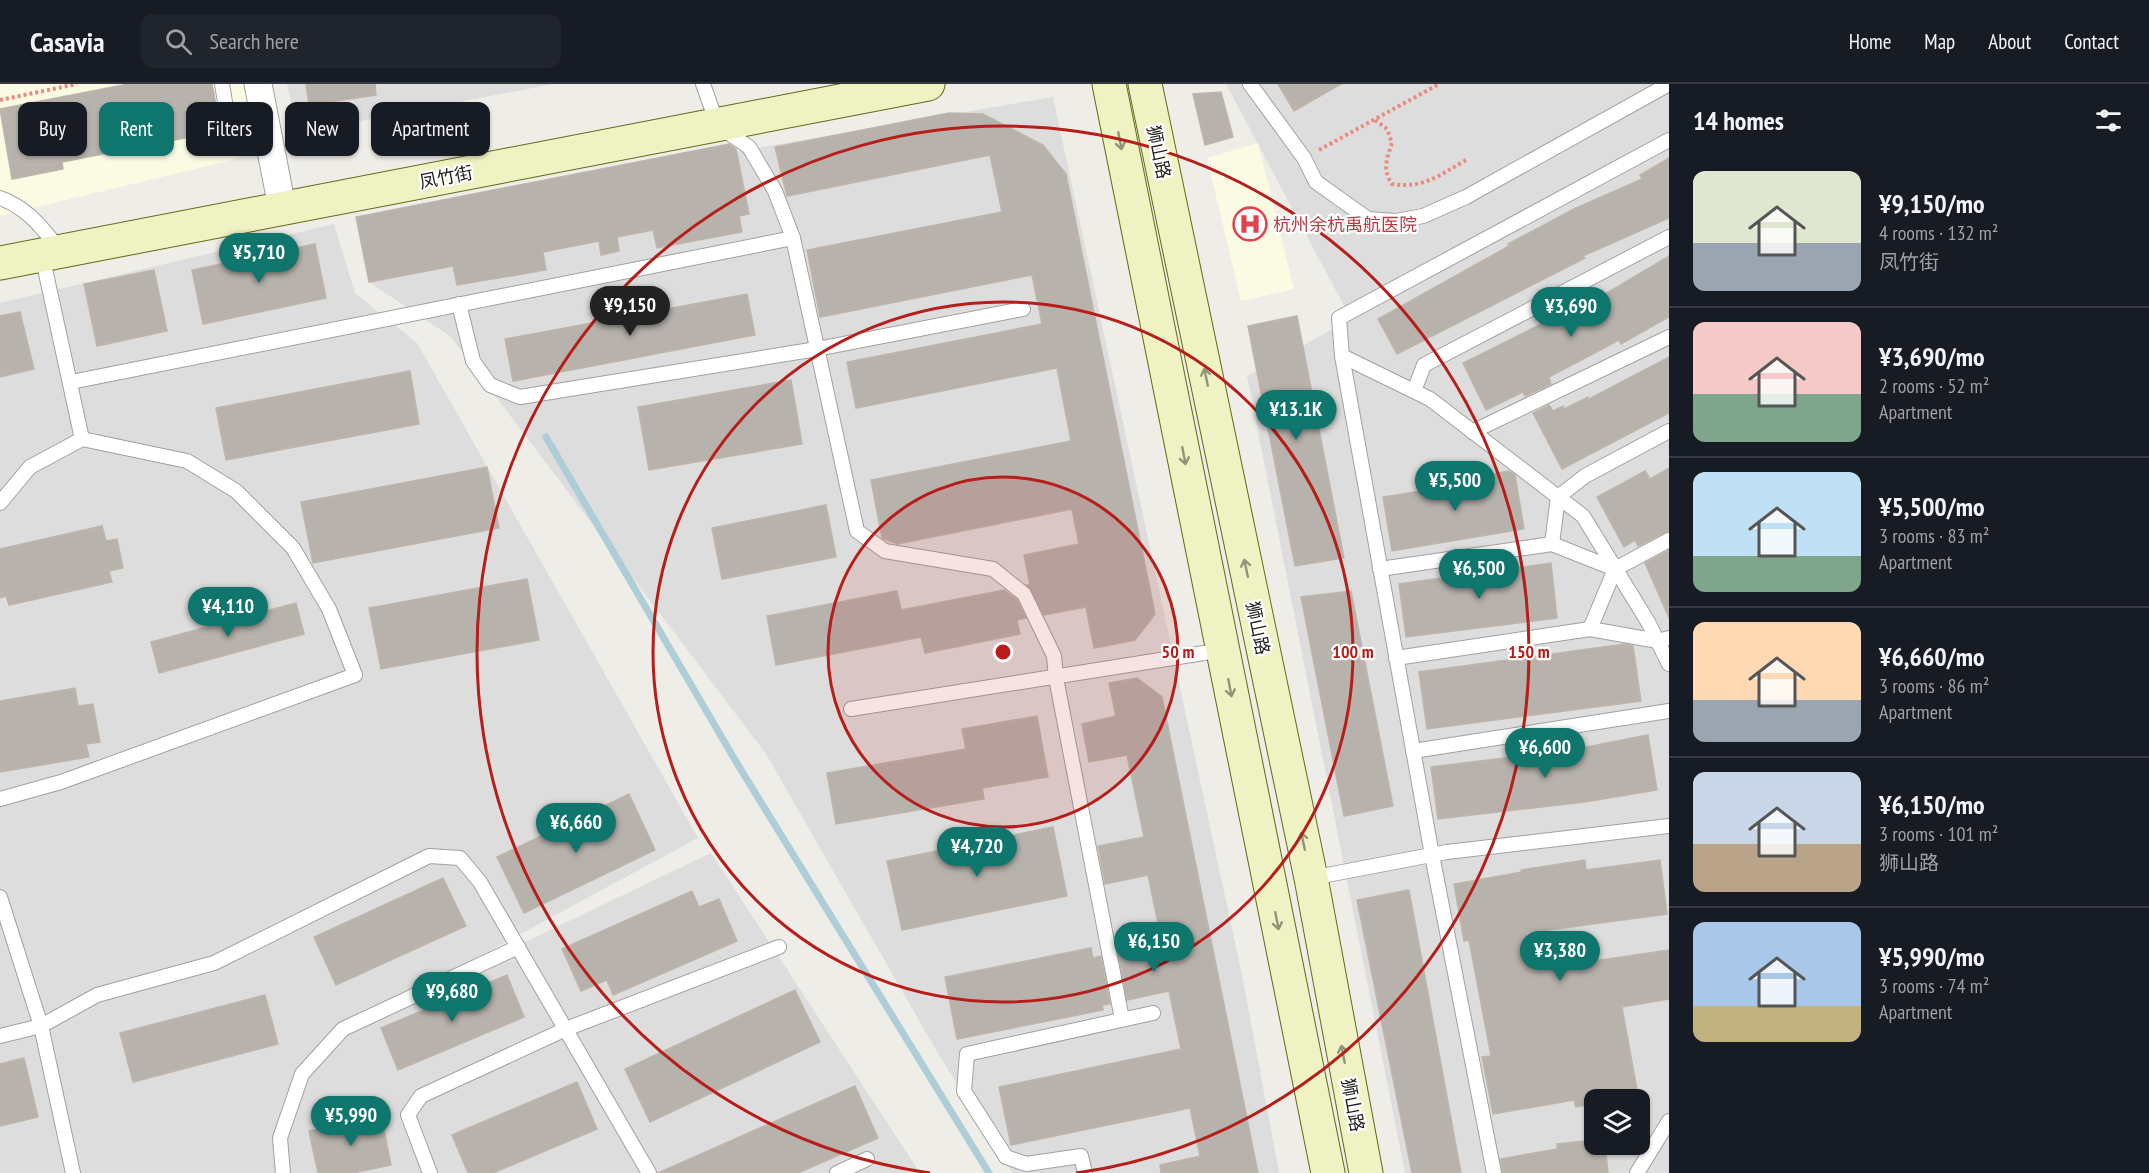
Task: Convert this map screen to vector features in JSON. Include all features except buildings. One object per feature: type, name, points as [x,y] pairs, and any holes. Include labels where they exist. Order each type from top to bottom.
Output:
[{"type":"main road","name":"凤竹街","points":[[0,263],[928,84]]},
{"type":"main road","name":"狮山路","points":[[1109,84],[1328,1173]]},
{"type":"main road","name":"狮山路","points":[[1145,84],[1311,878],[1366,1173]]},
{"type":"street","points":[[258,84],[282,207]]},
{"type":"lane","points":[[222,84],[225,102]]},
{"type":"lane","points":[[703,84],[718,126],[749,147],[775,191],[793,238],[857,531],[885,551],[993,569],[1024,594],[1054,656],[1056,678],[1122,1019]]},
{"type":"lane","points":[[1250,84],[1304,158],[1316,182],[1368,219],[1396,221],[1423,216],[1466,197],[1669,84]]},
{"type":"lane","points":[[1494,1173],[1396,658],[1342,356],[1339,318],[1669,140]]},
{"type":"lane","points":[[0,198],[17,204],[38,221],[52,253],[70,382],[82,439]]},
{"type":"lane","points":[[1414,391],[1425,365],[1669,237]]},
{"type":"lane","points":[[70,382],[793,238]]},
{"type":"lane","points":[[459,304],[473,362],[490,385],[520,397],[817,349],[1023,309]]},
{"type":"lane","points":[[1472,432],[1669,337]]},
{"type":"lane","points":[[1342,356],[1430,399],[1582,516],[1663,639],[1669,664]]},
{"type":"lane","points":[[1552,544],[1558,496],[1586,476],[1669,431]]},
{"type":"lane","points":[[0,503],[30,467],[82,439],[186,461],[236,491],[293,548],[329,609],[355,675],[62,782],[0,799]]},
{"type":"lane","points":[[1590,629],[1615,569],[1669,540]]},
{"type":"lane","points":[[1380,569],[1552,544],[1615,569]]},
{"type":"lane","points":[[1396,658],[1590,629],[1663,639]]},
{"type":"lane","points":[[851,709],[1223,650]]},
{"type":"lane","points":[[1413,751],[1669,711]]},
{"type":"lane","points":[[1311,878],[1432,855],[1669,826]]},
{"type":"lane","points":[[0,1036],[41,1026],[97,995],[214,963],[429,856],[460,858],[480,882],[650,1173]]},
{"type":"lane","points":[[0,897],[41,1026],[73,1173]]},
{"type":"lane","points":[[283,1173],[280,1138],[302,1074],[343,1029],[518,947]]},
{"type":"lane","points":[[430,1173],[408,1115],[421,1096],[566,1029],[779,947]]},
{"type":"lane","points":[[1085,1173],[1081,1155],[1026,1164],[1006,1157],[964,1091],[967,1054],[1153,1013]]},
{"type":"lane","points":[[1637,1173],[1669,1121]]},
{"type":"lane","points":[[837,1173],[867,1159]]},
{"type":"path","points":[[0,100],[77,84]]},
{"type":"path","points":[[1304,158],[1439,84]]},
{"type":"path","points":[[1375,120],[1387,129],[1392,143],[1386,159],[1387,176],[1392,184],[1411,187],[1435,178],[1466,160]]},
{"type":"shaded area","points":[[0,84],[244,84],[248,102],[186,102],[186,156],[239,156],[236,159],[0,216]]},
{"type":"shaded area","points":[[287,84],[553,84],[459,102],[371,102],[371,119],[359,121],[359,102],[291,102]]},
{"type":"shaded area","points":[[1226,84],[1669,84],[1669,1173],[1405,1173],[1247,376],[1351,319]]},
{"type":"shaded area","points":[[1053,97],[1243,980],[1279,1173],[1013,1173],[936,1050],[766,754],[450,336],[369,282],[356,217]]},
{"type":"shaded area","name":"杭州余杭禹航医院","points":[[1258,143],[1294,289],[1241,301],[1207,158]]},
{"type":"shaded area","points":[[334,224],[355,293],[417,343],[698,838],[360,1021],[711,853],[920,1173],[0,1173],[0,303]]},
{"type":"waterway","points":[[546,437],[738,765],[989,1173]]},
{"type":"place","name":"杭州余杭禹航医院","points":[[1250,224]]}]
